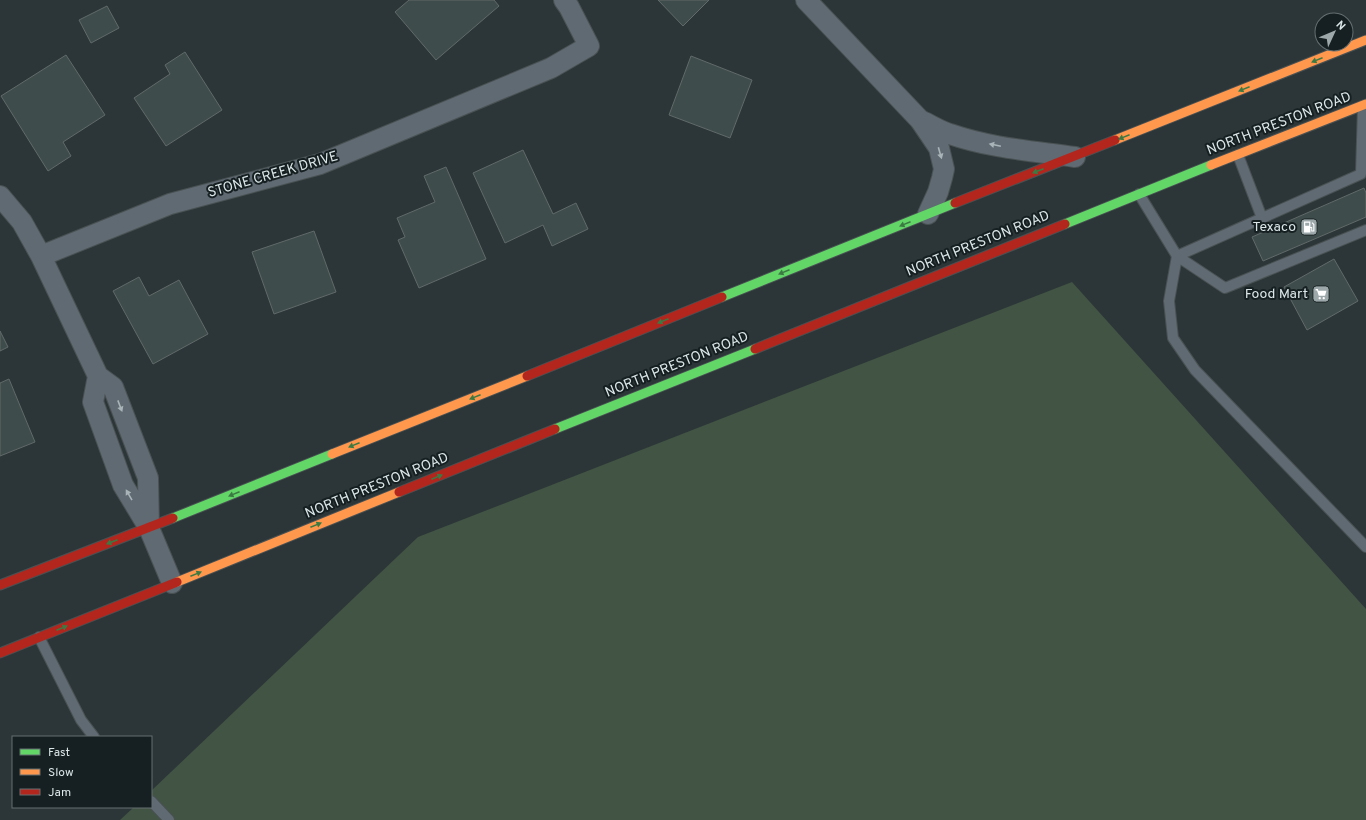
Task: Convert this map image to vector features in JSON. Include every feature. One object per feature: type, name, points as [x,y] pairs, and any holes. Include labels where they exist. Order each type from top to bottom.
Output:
[{"type":"main road","points":[[0,585],[149,528],[928,214],[1075,157],[1366,40]]},
{"type":"main road","name":"NORTH PRESTON ROAD","points":[[0,653],[1139,194],[1365,105]]},
{"type":"street","name":"STONE CREEK DRIVE","points":[[41,256],[170,204],[320,164],[551,68],[589,46],[564,0]]},
{"type":"street","points":[[806,0],[920,120],[939,148],[944,169],[938,192],[928,214]]},
{"type":"street","points":[[920,120],[948,134],[964,138],[1004,147],[1075,157]]},
{"type":"street","points":[[0,196],[22,222],[41,256],[98,376],[113,387],[148,478],[149,528],[172,584]]},
{"type":"lane","points":[[1177,256],[1262,218],[1364,176],[1365,105]]},
{"type":"lane","points":[[1238,155],[1262,218]]},
{"type":"lane","points":[[1139,194],[1177,256],[1225,288],[1366,230]]},
{"type":"lane","points":[[1177,256],[1169,300],[1173,338],[1195,370],[1366,547]]},
{"type":"lane","points":[[39,637],[81,720],[93,736]]},
{"type":"lane","points":[[152,801],[169,820]]},
{"type":"green space","points":[[1072,282],[1366,609],[1366,820],[120,820],[133,808],[152,808],[152,790],[418,537]]},
{"type":"building","points":[[409,0],[494,0],[499,6],[436,60],[395,12]]},
{"type":"building","points":[[658,0],[709,0],[683,26]]},
{"type":"building","points":[[107,6],[119,28],[91,43],[79,20]]},
{"type":"building","points":[[185,52],[222,110],[166,146],[134,98],[170,74],[165,65]]},
{"type":"building","points":[[66,55],[105,115],[63,142],[71,156],[48,171],[1,96]]},
{"type":"building","points":[[691,56],[752,80],[730,138],[669,115]]},
{"type":"building","points":[[523,150],[553,214],[576,203],[588,229],[552,246],[543,225],[505,243],[473,173]]},
{"type":"building","points":[[446,167],[486,259],[419,288],[398,240],[405,237],[397,218],[435,202],[424,176]]},
{"type":"building","name":"Texaco","points":[[1364,188],[1366,193],[1366,217],[1263,261],[1252,237]]},
{"type":"building","points":[[314,231],[336,292],[274,314],[252,252]]},
{"type":"building","name":"Food Mart","points":[[1334,259],[1358,301],[1307,330],[1284,287]]},
{"type":"building","points":[[139,277],[149,296],[179,280],[208,334],[153,364],[113,291]]},
{"type":"building","points":[[0,331],[8,347],[0,351]]},
{"type":"building","points":[[9,379],[35,442],[0,456],[0,383]]},
{"type":"traffic: fast","points":[[1065,224],[1211,165]]},
{"type":"traffic: fast","points":[[722,297],[955,203]]},
{"type":"traffic: fast","points":[[555,429],[755,349]]},
{"type":"traffic: fast","points":[[173,518],[332,454]]},
{"type":"traffic: slow","points":[[1115,140],[1366,40]]},
{"type":"traffic: slow","points":[[1211,165],[1366,104]]},
{"type":"traffic: slow","points":[[332,454],[527,376]]},
{"type":"traffic: slow","points":[[177,582],[399,492]]},
{"type":"traffic: jam","points":[[955,203],[1115,140]]},
{"type":"traffic: jam","points":[[755,349],[1065,224]]},
{"type":"traffic: jam","points":[[527,376],[722,297]]},
{"type":"traffic: jam","points":[[399,492],[555,429]]},
{"type":"traffic: jam","points":[[0,585],[173,518]]},
{"type":"traffic: jam","points":[[0,653],[177,582]]},
{"type":"place","name":"Texaco","points":[[1309,227]]},
{"type":"place","name":"Food Mart","points":[[1321,294]]}]
